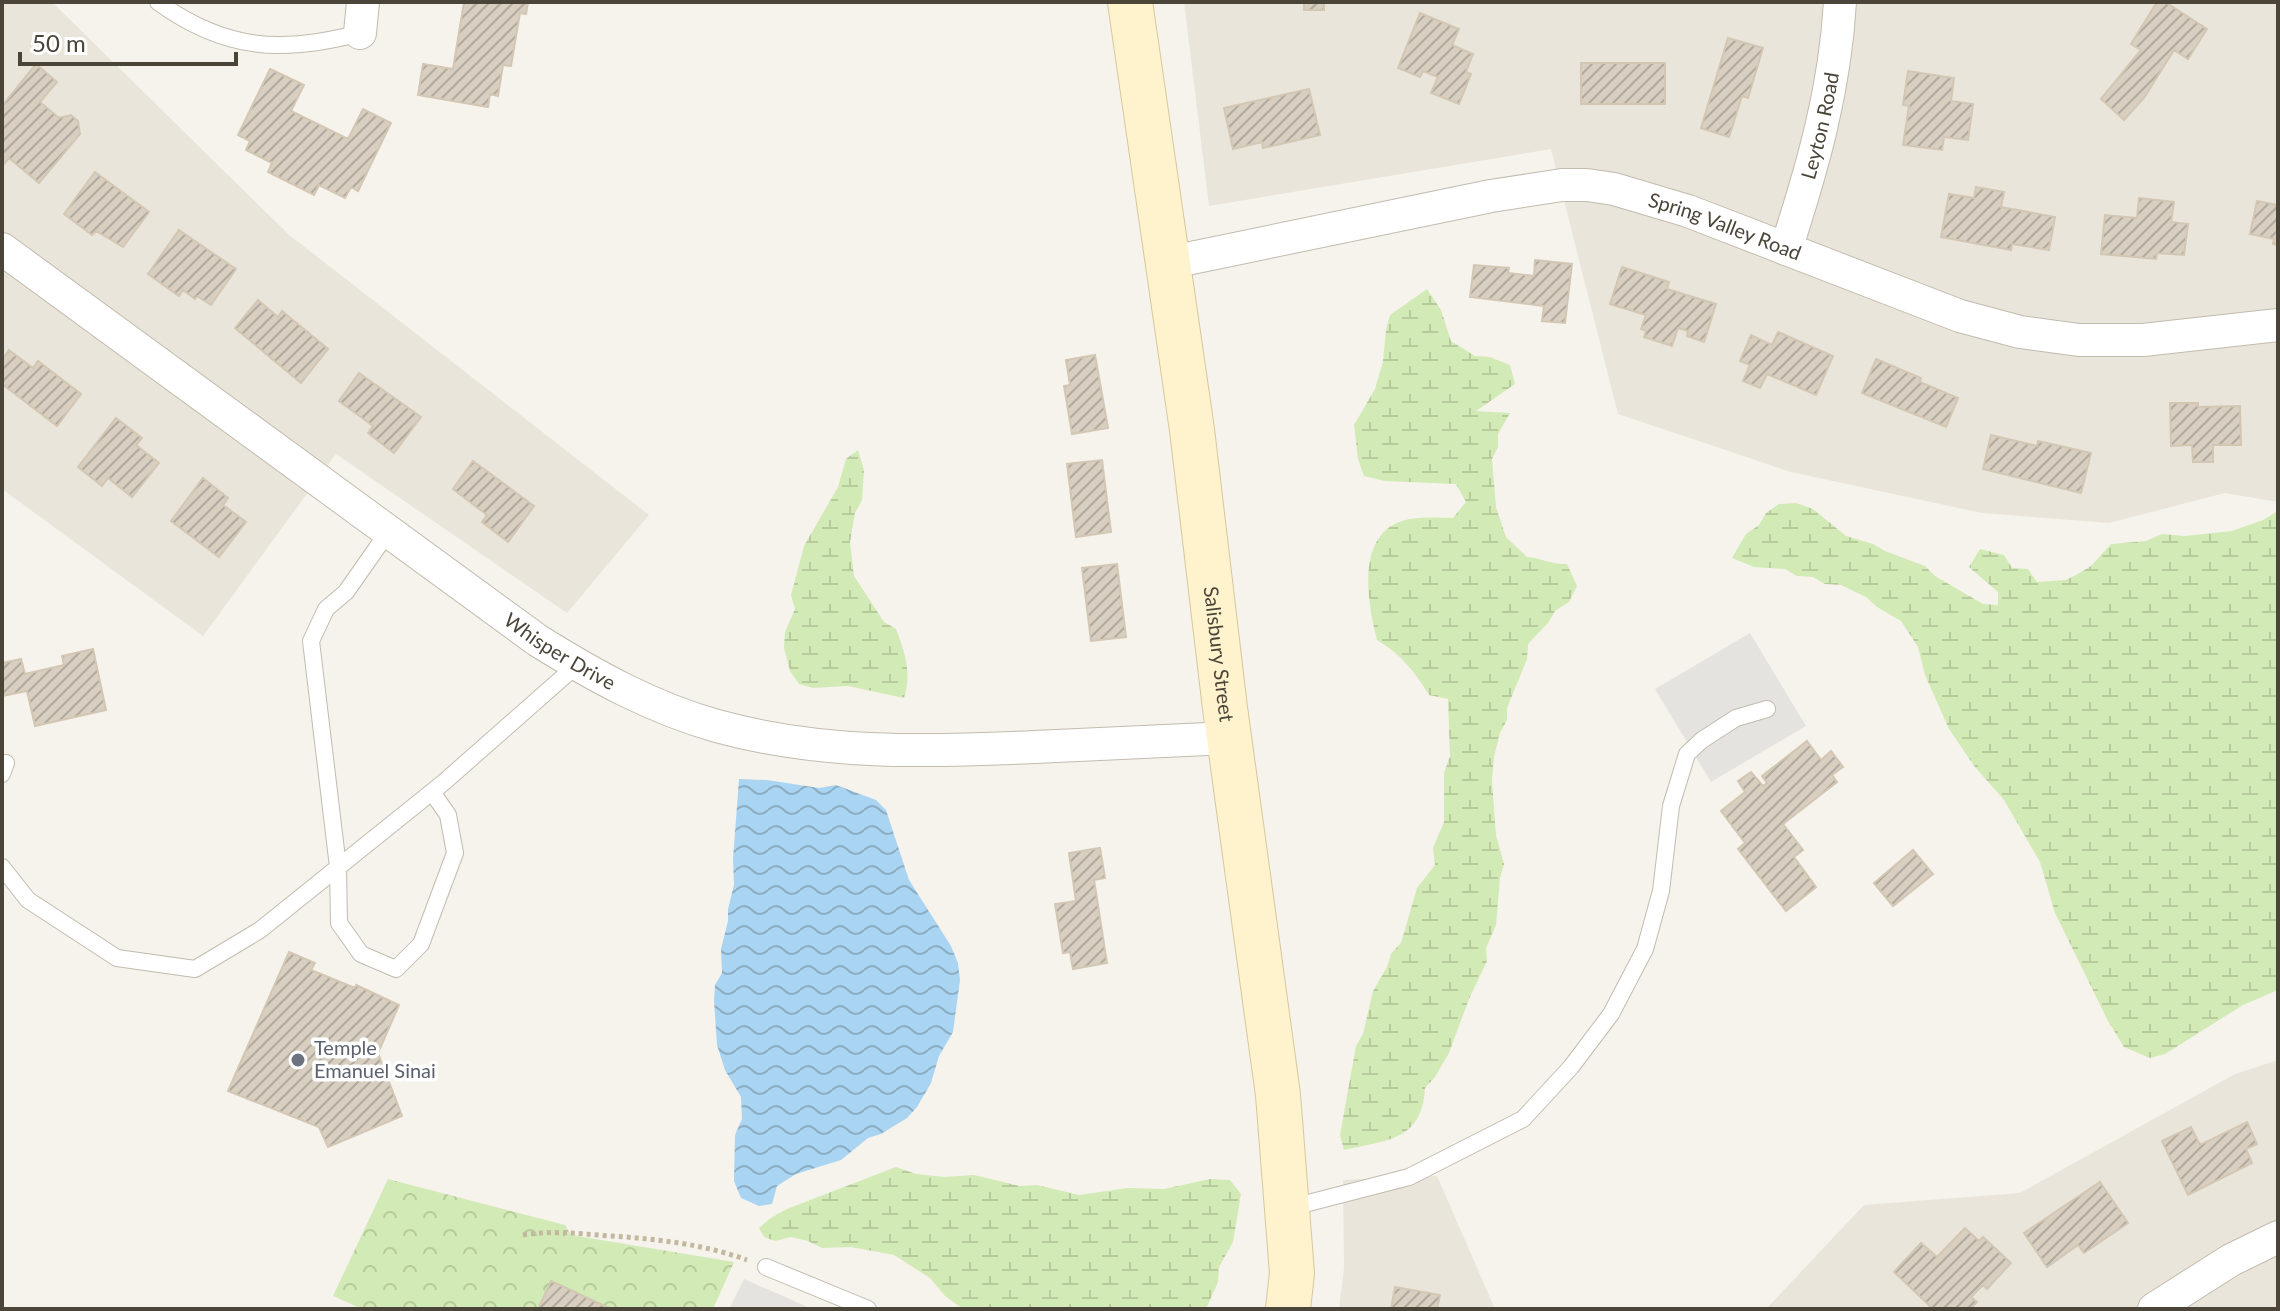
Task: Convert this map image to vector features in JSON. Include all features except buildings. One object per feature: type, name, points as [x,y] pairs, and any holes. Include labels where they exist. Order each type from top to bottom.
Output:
[{"type":"main road","name":"Salisbury Street","points":[[1130,2],[1192,430],[1229,738],[1278,1095],[1292,1273],[1288,1309]]},
{"type":"street","name":"Leyton Road","points":[[1786,249],[1829,102],[1838,45],[1840,2]]},
{"type":"street","name":"Spring Valley Road","points":[[1167,263],[1491,196],[1562,185],[1587,185],[1638,195],[1688,211],[1960,316],[2020,332],[2048,337],[2143,340],[2278,325]]},
{"type":"street","name":"Whisper Drive","points":[[2,249],[498,613],[577,665],[668,709],[716,726],[808,745],[929,752],[1229,738]]},
{"type":"street","points":[[2154,1309],[2231,1260],[2278,1237]]},
{"type":"lane","points":[[158,2],[200,29],[248,44],[272,47],[297,45],[362,17]]},
{"type":"lane","points":[[388,532],[346,592],[326,609],[311,641],[338,867],[339,923],[361,954],[396,969],[421,944],[455,853],[448,815],[432,792]]},
{"type":"lane","points":[[2,867],[28,900],[117,958],[195,969],[260,930],[432,792],[577,665]]},
{"type":"lane","points":[[1288,1209],[1409,1177],[1523,1119],[1571,1067],[1611,1014],[1645,949],[1661,891],[1671,806],[1687,754],[1702,740],[1736,718],[1767,709]]},
{"type":"lane","points":[[766,1267],[868,1309]]},
{"type":"path","points":[[523,1235],[548,1231],[646,1239],[716,1249],[766,1267]]},
{"type":"shaded area","points":[[2,2],[52,2],[288,234],[649,515],[567,613],[336,454],[203,636],[2,489]]},
{"type":"shaded area","points":[[1184,2],[2278,2],[2278,502],[2225,493],[2109,523],[1982,513],[1791,472],[1618,414],[1551,149],[1209,206]]},
{"type":"shaded area","points":[[1750,633],[1806,726],[1711,782],[1655,689]]},
{"type":"shaded area","points":[[2278,1060],[2278,1309],[1766,1309],[1864,1205],[2020,1193],[2235,1074]]},
{"type":"shaded area","points":[[1437,1176],[1495,1309],[1339,1309],[1344,1268],[1343,1180]]},
{"type":"shaded area","points":[[744,1279],[783,1296],[812,1309],[729,1309]]},
{"type":"green space","points":[[1427,289],[1441,310],[1451,341],[1475,356],[1490,357],[1510,365],[1515,384],[1476,411],[1510,413],[1498,434],[1498,447],[1492,459],[1496,507],[1506,537],[1527,557],[1567,564],[1577,586],[1569,602],[1555,611],[1528,644],[1527,659],[1500,733],[1492,780],[1496,835],[1504,864],[1496,925],[1486,948],[1487,961],[1449,1053],[1425,1088],[1417,1119],[1409,1128],[1388,1140],[1344,1150],[1340,1135],[1356,1046],[1363,1034],[1373,991],[1391,954],[1401,943],[1417,888],[1435,865],[1433,848],[1444,822],[1444,773],[1450,756],[1448,699],[1429,695],[1407,664],[1377,640],[1370,609],[1368,573],[1377,541],[1387,529],[1408,519],[1453,518],[1466,502],[1456,484],[1385,481],[1364,476],[1358,459],[1354,425],[1375,389],[1390,315]]},
{"type":"green space","points":[[858,450],[864,470],[862,500],[855,513],[850,542],[854,576],[884,622],[896,629],[907,672],[904,698],[848,686],[813,688],[799,684],[790,671],[784,648],[785,632],[795,609],[791,595],[804,546],[838,487],[846,459]]},
{"type":"green space","points":[[1796,503],[1813,509],[1846,536],[1925,566],[1935,576],[1983,604],[1998,605],[1998,592],[1969,567],[1980,549],[2004,555],[2012,568],[2028,569],[2037,582],[2066,580],[2091,566],[2111,544],[2146,541],[2162,534],[2185,536],[2232,531],[2278,511],[2278,990],[2243,1005],[2165,1054],[2150,1058],[2124,1047],[2055,913],[2040,862],[2004,800],[1975,767],[1949,729],[1925,675],[1918,647],[1901,621],[1866,597],[1841,585],[1797,576],[1785,569],[1754,567],[1732,558],[1746,534],[1759,525],[1766,513],[1779,504]]},
{"type":"green space","points":[[896,1167],[916,1174],[944,1177],[974,1175],[1079,1195],[1128,1188],[1164,1189],[1210,1179],[1230,1180],[1241,1194],[1233,1242],[1219,1267],[1218,1282],[1206,1309],[963,1309],[945,1296],[930,1278],[894,1255],[851,1247],[822,1248],[791,1237],[775,1241],[764,1237],[759,1228],[787,1209]]},
{"type":"green space","points":[[388,1179],[565,1225],[571,1235],[734,1262],[713,1309],[362,1309],[333,1296]]},
{"type":"water","points":[[739,779],[819,788],[836,785],[876,800],[886,810],[909,880],[951,946],[958,963],[960,980],[953,1032],[917,1107],[907,1118],[868,1138],[841,1160],[796,1174],[777,1186],[772,1204],[759,1206],[741,1198],[734,1181],[735,1135],[742,1119],[741,1097],[725,1070],[717,1045],[714,1001],[715,985],[722,973],[721,949],[734,885]]},
{"type":"place","name":"Temple Emanuel Sinai","points":[[298,1060]]}]
